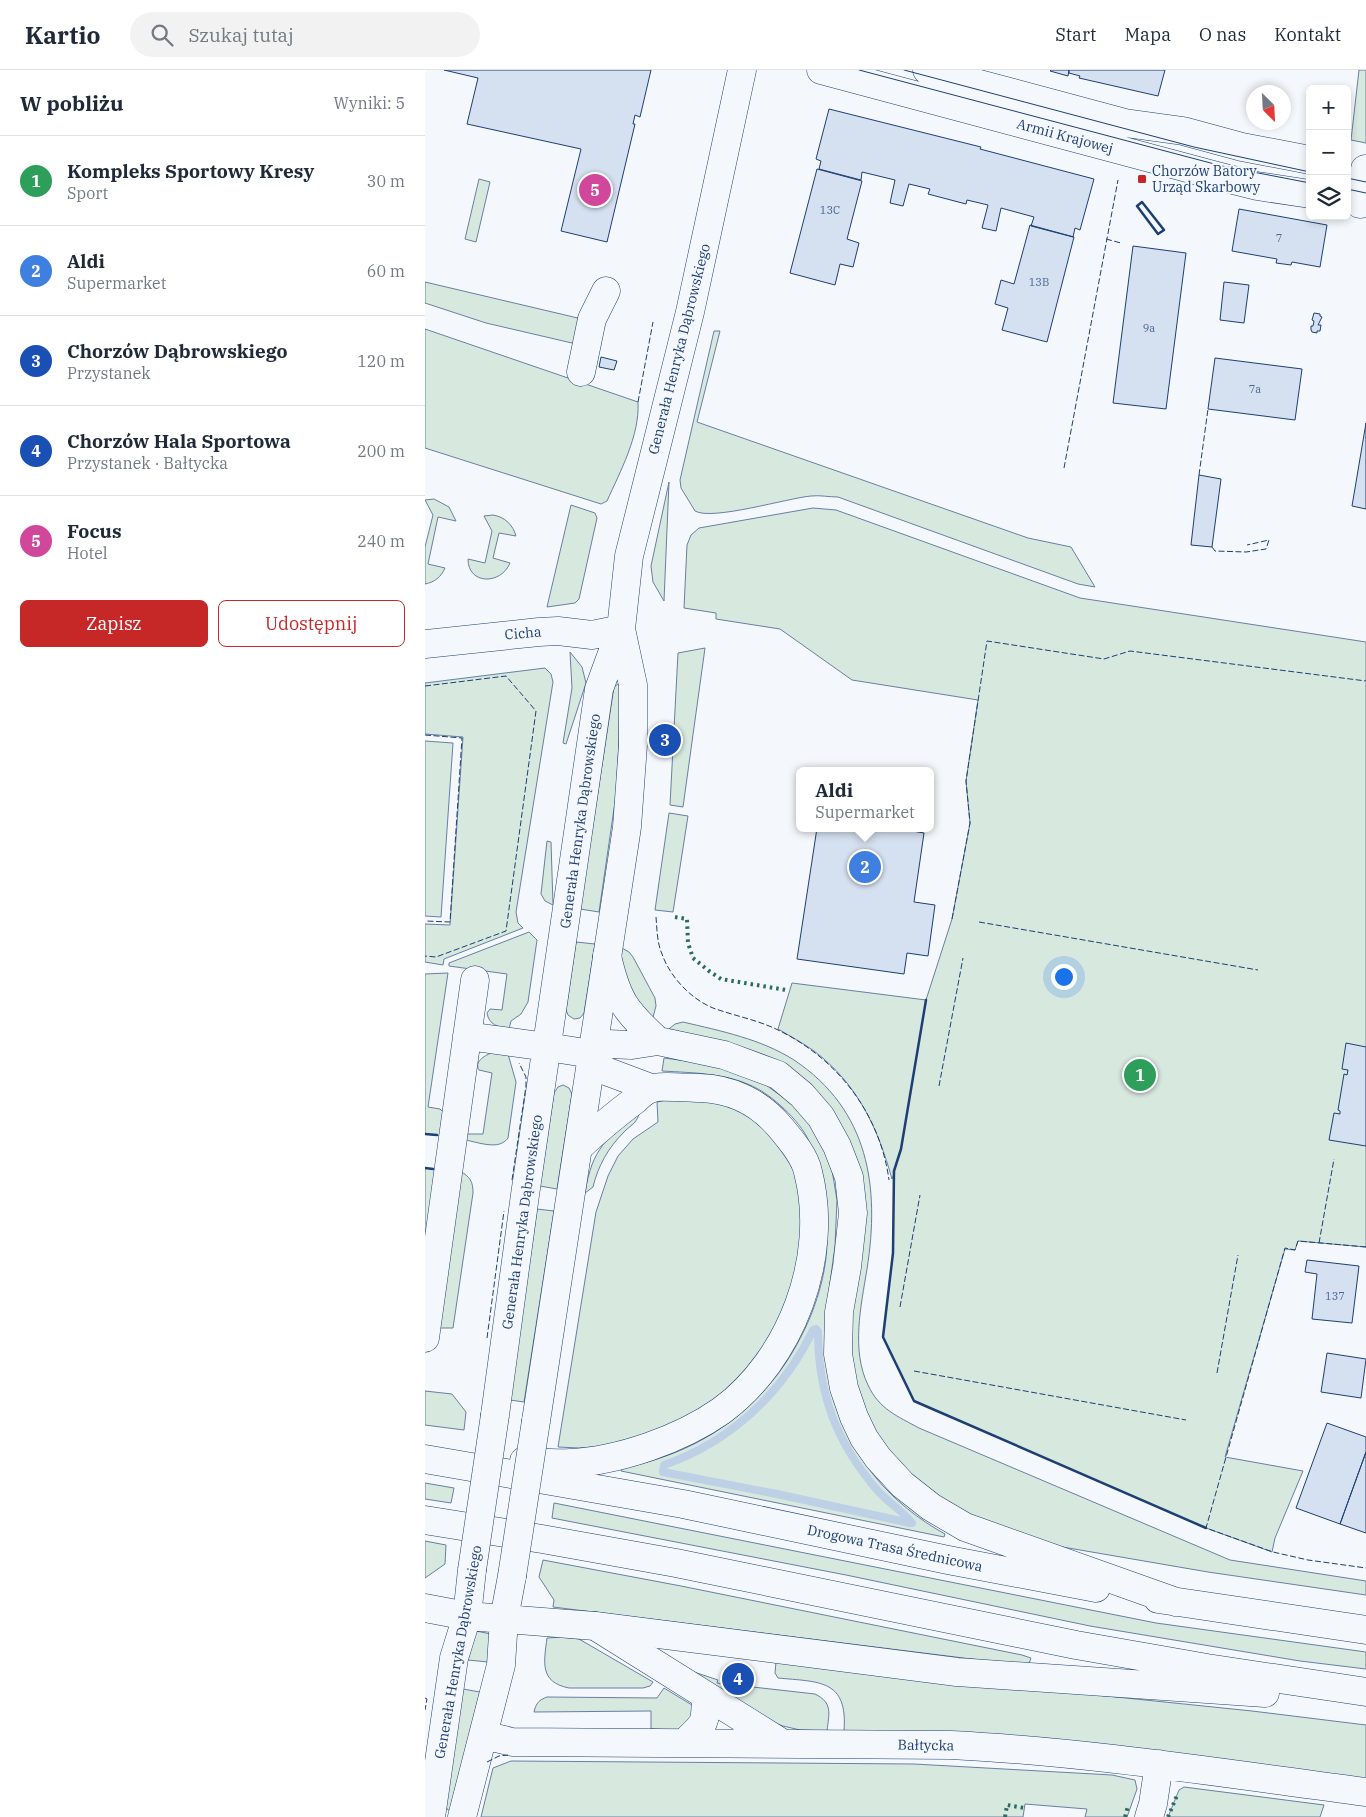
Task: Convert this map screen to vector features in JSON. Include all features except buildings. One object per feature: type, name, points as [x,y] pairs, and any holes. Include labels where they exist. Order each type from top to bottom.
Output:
[{"type":"street","name":"Generała Henryka Dąbrowskiego","points":[[431,1817],[454,1658],[467,1616],[472,1570],[599,689],[621,629],[629,556],[690,312],[742,70]]},
{"type":"street","name":"Armii Krajowej","points":[[821,70],[1217,176],[1257,186],[1306,193]]},
{"type":"street","name":"Armii Krajowej","points":[[927,70],[1125,123],[1183,131],[1218,141],[1306,159]]},
{"type":"street","points":[[1217,176],[1218,141]]},
{"type":"street","points":[[1257,186],[1262,150]]},
{"type":"street","points":[[1358,203],[1359,168]]},
{"type":"street","points":[[581,372],[592,319],[606,291]]},
{"type":"street","name":"Generała Henryka Dąbrowskiego","points":[[462,1817],[501,1665],[504,1619],[579,1147],[627,827],[633,745],[633,685],[621,629]]},
{"type":"street","name":"Cicha","points":[[425,644],[528,633],[558,631],[592,634],[621,629]]},
{"type":"street","points":[[607,956],[615,989],[621,1000],[634,1018],[658,1042]]},
{"type":"street","points":[[425,1338],[475,980]]},
{"type":"street","points":[[467,1036],[592,1054],[607,1044],[632,1045],[658,1042],[724,1055],[778,1075],[802,1095],[821,1117],[837,1146],[849,1177],[853,1213],[847,1267],[839,1312],[838,1354],[844,1388],[861,1431],[878,1458],[897,1478],[931,1507],[965,1527],[1176,1602]]},
{"type":"street","points":[[425,1459],[571,1463],[617,1456],[655,1446],[690,1430],[721,1410],[743,1391],[763,1369],[783,1342],[796,1316],[812,1254],[813,1217],[808,1170],[793,1143],[773,1119],[748,1099],[708,1088],[651,1088],[603,1070],[592,1054]]},
{"type":"street","points":[[579,1147],[608,1120],[651,1088]]},
{"type":"street","name":"Drogowa Trasa Średnicowa","points":[[425,1459],[613,1491],[798,1527],[957,1561],[1176,1602],[1366,1630]]},
{"type":"street","points":[[425,1520],[676,1563],[1076,1645],[1366,1692]]},
{"type":"street","points":[[425,1608],[467,1616],[595,1626],[957,1672],[1366,1700]]},
{"type":"street","points":[[595,1626],[782,1743]]},
{"type":"street","points":[[685,1742],[705,1720],[706,1696]]},
{"type":"street","name":"Bałtycka","points":[[483,1735],[512,1742],[951,1745],[1010,1748],[1159,1764],[1366,1792]]},
{"type":"street","points":[[1149,1817],[1153,1804],[1159,1764]]},
{"type":"shaded area","points":[[1359,70],[1366,70],[1366,143],[1351,140]]},
{"type":"shaded area","points":[[479,179],[490,182],[476,242],[465,239]]},
{"type":"shaded area","points":[[425,282],[582,319],[576,342],[572,343],[486,323],[425,303]]},
{"type":"shaded area","points":[[425,329],[638,402],[638,415],[632,440],[623,466],[607,501],[601,504],[425,448]]},
{"type":"shaded area","points":[[714,331],[720,331],[697,422],[1028,538],[1071,547],[1095,587],[1078,584],[838,497],[811,496],[717,513],[695,511],[681,488],[680,480]]},
{"type":"shaded area","points":[[669,482],[664,601],[653,582],[651,566]]},
{"type":"shaded area","points":[[434,499],[449,507],[456,521],[438,517],[428,564],[445,568],[437,579],[425,584],[425,547],[433,515],[425,500]]},
{"type":"shaded area","points":[[571,505],[595,513],[597,518],[579,599],[575,603],[547,607]]},
{"type":"shaded area","points":[[813,508],[836,510],[1080,598],[1366,642],[1366,1247],[1298,1241],[1295,1250],[1285,1249],[1225,1457],[1303,1471],[1275,1538],[1272,1552],[1206,1528],[914,1401],[883,1337],[893,1253],[894,1174],[892,1179],[873,1125],[843,1078],[814,1051],[778,1029],[792,983],[926,1000],[952,919],[970,823],[966,781],[978,700],[852,680],[780,629],[716,619],[716,613],[684,608],[687,545],[691,535],[699,528]]},
{"type":"shaded area","points":[[493,515],[508,522],[516,536],[499,533],[493,558],[510,563],[500,575],[486,579],[473,574],[469,568],[468,559],[485,563],[492,531],[484,516]]},
{"type":"shaded area","points":[[705,648],[683,807],[670,805],[678,653]]},
{"type":"shaded area","points":[[570,652],[582,667],[586,683],[566,744],[563,743],[572,688]]},
{"type":"shaded area","points":[[545,668],[551,674],[553,682],[516,912],[518,923],[523,928],[444,959],[443,965],[425,962],[425,924],[450,925],[463,737],[425,734],[425,683]]},
{"type":"shaded area","points":[[618,684],[620,686],[616,795],[599,912],[580,909],[614,687]]},
{"type":"shaded area","points":[[425,741],[453,743],[441,917],[425,916]]},
{"type":"shaded area","points":[[669,813],[688,816],[673,912],[655,910]]},
{"type":"shaded area","points":[[547,841],[551,842],[553,905],[545,901],[541,894]]},
{"type":"shaded area","points":[[529,932],[537,940],[528,1002],[521,1014],[511,1021],[509,1029],[501,1027],[492,1023],[487,1013],[490,1009],[502,1010],[507,974],[449,966],[449,963]]},
{"type":"shaded area","points":[[576,942],[595,944],[584,1013],[580,1018],[574,1019],[568,1015],[566,1010]]},
{"type":"shaded area","points":[[622,948],[633,957],[655,998],[656,1006],[652,1021],[629,993],[621,956]]},
{"type":"shaded area","points":[[448,973],[428,1107],[440,1109],[443,1112],[441,1136],[425,1134],[425,974]]},
{"type":"shaded area","points":[[683,1022],[754,1041],[794,1060],[819,1080],[839,1102],[853,1126],[863,1152],[869,1180],[872,1209],[871,1239],[860,1313],[860,1357],[868,1385],[883,1406],[919,1428],[1230,1560],[1366,1581],[1366,1595],[1208,1572],[1051,1545],[984,1524],[907,1479],[863,1411],[848,1344],[852,1154],[718,1042],[669,1029],[675,1024]]},
{"type":"shaded area","points":[[491,1053],[508,1054],[516,1082],[508,1138],[504,1142],[494,1145],[465,1140],[468,1134],[483,1134],[492,1073],[479,1070],[478,1064]]},
{"type":"shaded area","points":[[664,1058],[709,1064],[763,1083],[794,1105],[819,1137],[832,1170],[837,1200],[835,1246],[827,1305],[834,1400],[851,1442],[876,1478],[907,1509],[945,1534],[944,1537],[621,1471],[622,1468],[654,1460],[684,1449],[712,1434],[737,1416],[760,1395],[780,1372],[797,1345],[811,1315],[826,1260],[825,1222],[813,1155],[806,1136],[795,1120],[773,1099],[747,1084],[711,1075],[662,1071]]},
{"type":"shaded area","points":[[563,1085],[569,1088],[572,1094],[557,1189],[540,1186],[554,1093],[558,1087]]},
{"type":"shaded area","points":[[687,1096],[734,1103],[782,1143],[797,1177],[803,1211],[800,1269],[773,1338],[717,1404],[624,1445],[579,1448],[558,1447],[596,1212],[608,1176],[618,1156],[633,1139],[658,1122],[657,1102]]},
{"type":"shaded area","points":[[640,1110],[636,1121],[618,1138],[608,1151],[593,1187],[585,1193],[592,1165],[597,1154],[618,1128]]},
{"type":"shaded area","points":[[425,1168],[436,1169],[425,1242]]},
{"type":"shaded area","points":[[460,1171],[470,1180],[473,1193],[453,1328],[439,1328]]},
{"type":"shaded area","points":[[537,1209],[554,1211],[524,1402],[510,1400]]},
{"type":"shaded area","points":[[425,1391],[452,1394],[466,1412],[464,1430],[425,1425]]},
{"type":"shaded area","points":[[425,1483],[454,1488],[451,1503],[425,1499]]},
{"type":"shaded area","points":[[554,1503],[1156,1623],[1366,1652],[1366,1669],[1300,1661],[1090,1626],[846,1575],[552,1518]]},
{"type":"shaded area","points":[[425,1541],[446,1545],[445,1564],[425,1578]]},
{"type":"shaded area","points":[[543,1560],[681,1586],[1031,1658],[1028,1666],[553,1607],[554,1600],[539,1577]]},
{"type":"shaded area","points":[[476,1631],[491,1634],[488,1662],[468,1660]]},
{"type":"shaded area","points":[[547,1638],[579,1639],[653,1682],[650,1686],[643,1688],[569,1688],[559,1685],[548,1676],[545,1655]]},
{"type":"shaded area","points":[[776,1662],[1252,1711],[1366,1725],[1366,1779],[844,1731],[844,1714],[841,1701],[836,1692],[828,1686],[818,1683],[778,1678],[775,1673]]},
{"type":"shaded area","points":[[679,1667],[718,1680],[717,1683],[815,1694],[821,1697],[827,1705],[829,1714],[827,1731],[800,1730],[764,1719]]},
{"type":"shaded area","points":[[664,1688],[692,1705],[691,1721],[679,1730],[651,1729],[651,1711],[534,1712],[538,1702],[547,1697],[657,1698]]},
{"type":"shaded area","points":[[463,1689],[480,1692],[450,1810],[448,1810],[446,1807]]},
{"type":"shaded area","points":[[511,1761],[914,1764],[1112,1775],[1135,1780],[1137,1789],[1127,1817],[1085,1817],[1087,1809],[1025,1804],[1023,1817],[481,1817],[493,1768]]},
{"type":"shaded area","points":[[1184,1787],[1324,1805],[1320,1817],[1168,1817],[1179,1790]]},
{"type":"waterway","points":[[816,1329],[818,1332],[819,1355],[826,1397],[841,1436],[851,1455],[878,1491],[912,1523],[663,1472],[664,1465],[711,1443],[752,1412],[786,1374],[801,1353],[813,1330],[816,1329]]},
{"type":"tram line","points":[[859,70],[1222,166],[1306,182]]},
{"type":"tram line","points":[[904,70],[1194,147],[1306,171]]},
{"type":"tram line","points":[[1351,179],[1366,182]]},
{"type":"tram line","points":[[1351,190],[1366,193]]},
{"type":"hedge","points":[[675,917],[687,919],[688,943],[693,958],[721,979],[786,990]]},
{"type":"hedge","points":[[1168,1817],[1178,1793]]},
{"type":"hedge","points":[[1005,1817],[1007,1805],[1024,1808]]},
{"type":"hedge","points":[[1125,1817],[1128,1806]]},
{"type":"fence","points":[[1064,468],[1118,180]]},
{"type":"fence","points":[[1106,239],[1121,243]]},
{"type":"fence","points":[[638,402],[653,322]]},
{"type":"fence","points":[[1199,475],[1208,409]]},
{"type":"fence","points":[[1212,547],[1215,551],[1246,552],[1266,549],[1269,540],[1247,545]]},
{"type":"fence","points":[[952,919],[970,823],[966,781],[987,641],[1104,659],[1130,651],[1366,681]]},
{"type":"fence","points":[[425,686],[506,676],[536,711],[506,931],[436,957],[425,956]]},
{"type":"fence","points":[[425,735],[462,738],[450,922],[425,921]]},
{"type":"fence","points":[[656,917],[660,950],[670,971],[689,993],[713,1008],[763,1023],[800,1042],[819,1056],[853,1091],[866,1111],[876,1133],[884,1156],[889,1180]]},
{"type":"fence","points":[[979,922],[1258,970]]},
{"type":"fence","points":[[939,1086],[963,958]]},
{"type":"fence","points":[[512,1180],[526,1086],[526,1077],[519,1063]]},
{"type":"fence","points":[[1319,1243],[1334,1159]]},
{"type":"fence","points":[[900,1307],[920,1195]]},
{"type":"fence","points":[[487,1338],[504,1211]]},
{"type":"fence","points":[[1366,1247],[1298,1241],[1295,1250],[1285,1248],[1206,1528],[1273,1552],[1308,1560],[1366,1568]]},
{"type":"fence","points":[[1217,1373],[1238,1255]]},
{"type":"fence","points":[[914,1371],[1186,1420]]},
{"type":"fence","points":[[425,1698],[427,1699],[425,1710]]},
{"type":"fence","points":[[487,1762],[499,1756],[508,1755]]},
{"type":"wall","points":[[1142,202],[1164,230],[1158,234],[1137,206],[1142,202]]},
{"type":"wall","points":[[926,1000],[901,1149],[894,1171],[893,1253],[883,1337],[914,1401],[1206,1528]]},
{"type":"wall","points":[[425,1134],[437,1135]]},
{"type":"wall","points":[[425,1168],[433,1169]]},
{"type":"place","name":"Chorzów Batory Urząd Skarbowy","points":[[1142,179]]},
{"type":"place","name":"Focus","points":[[595,190]]},
{"type":"place","name":"Chorzów Dąbrowskiego","points":[[665,740]]},
{"type":"place","name":"Aldi","points":[[865,867]]},
{"type":"place","name":"Kompleks Sportowy Kresy","points":[[1140,1075]]},
{"type":"place","name":"Chorzów Hala Sportowa","points":[[738,1679]]}]
